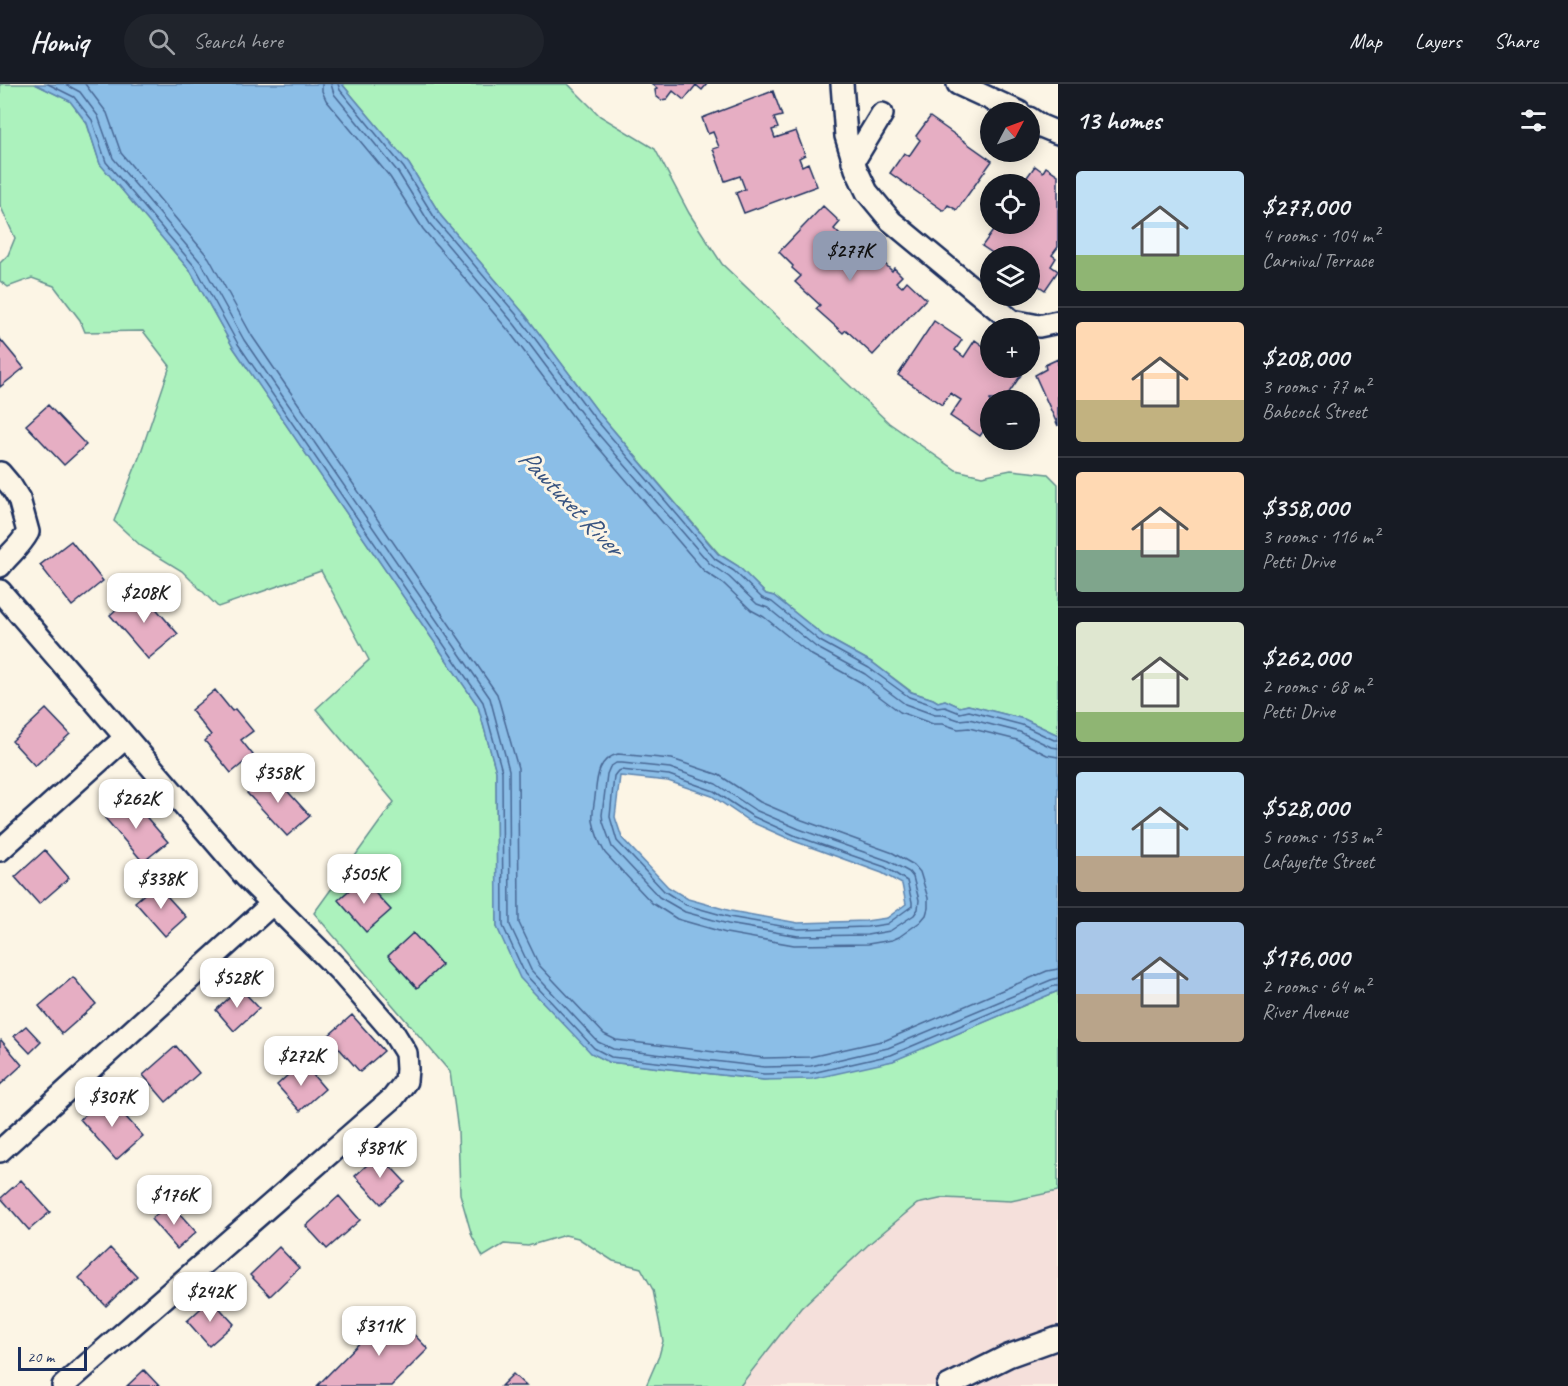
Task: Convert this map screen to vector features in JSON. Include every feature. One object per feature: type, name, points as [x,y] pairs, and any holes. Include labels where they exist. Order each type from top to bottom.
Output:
[{"type":"street","points":[[842,84],[846,136],[853,162],[867,192],[891,221],[1012,321],[1039,326],[1058,322]]},
{"type":"street","points":[[958,84],[997,102]]},
{"type":"street","points":[[853,162],[882,114]]},
{"type":"street","points":[[1040,125],[1058,134]]},
{"type":"street","points":[[0,473],[18,499],[28,532],[23,542],[0,566]]},
{"type":"street","points":[[0,591],[245,876],[339,970],[393,1032],[406,1053],[406,1081],[393,1098],[63,1386]]},
{"type":"street","points":[[0,850],[125,738]]},
{"type":"street","points":[[0,1151],[273,903]]},
{"type":"street","points":[[948,1386],[1008,1356],[1058,1338]]},
{"type":"shaded area","points":[[1058,1191],[1058,1386],[740,1386],[801,1308],[869,1244],[917,1204],[944,1198],[1011,1201]]},
{"type":"green space","points":[[0,84],[35,84],[70,101],[87,124],[100,164],[191,272],[233,347],[478,706],[496,771],[497,927],[591,1053],[609,1062],[764,1080],[892,1061],[1058,991],[1058,1191],[1011,1201],[944,1198],[917,1204],[869,1244],[801,1308],[740,1386],[646,1386],[663,1341],[653,1290],[641,1268],[613,1261],[578,1238],[565,1235],[528,1246],[504,1244],[483,1257],[472,1236],[460,1194],[458,1131],[450,1072],[314,913],[394,802],[316,709],[369,660],[321,571],[218,607],[182,571],[141,546],[114,521],[140,455],[170,366],[143,331],[85,332],[80,320],[54,286],[32,278],[8,287],[0,281],[0,263],[8,255],[15,238],[0,205]]},
{"type":"green space","points":[[342,84],[568,84],[600,116],[655,149],[689,213],[722,264],[889,423],[956,470],[982,476],[1011,470],[1048,474],[1058,484],[1058,735],[1024,719],[968,705],[960,707],[945,700],[938,702],[912,692],[873,663],[824,636],[774,596],[766,594],[738,566],[719,554],[598,412],[526,316],[441,216],[409,164]]},
{"type":"water","name":"Pawtuxet River","points":[[35,84],[342,84],[409,164],[441,216],[526,316],[598,412],[718,554],[738,566],[766,594],[774,596],[824,636],[873,663],[911,692],[938,702],[945,700],[960,707],[968,705],[1024,719],[1058,735],[1058,991],[893,1061],[812,1079],[764,1080],[609,1062],[591,1053],[520,978],[497,927],[496,771],[478,706],[233,347],[191,272],[100,164],[87,123],[70,101]],"holes":[[[620,776],[668,781],[712,796],[749,821],[794,841],[882,873],[902,884],[906,904],[887,918],[866,921],[798,923],[731,911],[688,899],[668,887],[622,838],[615,817]]]},
{"type":"building","points":[[652,84],[707,84],[702,90],[696,85],[684,100],[673,91],[667,99],[661,100],[656,96],[657,88]]},
{"type":"building","points":[[773,91],[782,116],[774,118],[778,128],[772,130],[775,138],[796,131],[805,155],[799,158],[802,166],[808,163],[817,186],[744,213],[736,193],[745,189],[740,176],[725,181],[713,149],[719,147],[713,132],[708,134],[702,118]]},
{"type":"building","points":[[930,117],[980,152],[980,162],[991,162],[983,174],[980,174],[980,178],[957,210],[948,205],[944,211],[890,173],[904,153],[909,156],[920,140],[916,136]]},
{"type":"building","points":[[1035,166],[1043,172],[1046,167],[1058,175],[1058,247],[1052,255],[1056,258],[1051,266],[1058,271],[1045,290],[1040,287],[1040,246],[982,246],[991,234],[1040,234],[1040,174],[1029,174]]},
{"type":"building","points":[[823,206],[840,222],[834,229],[842,237],[839,241],[846,247],[856,237],[868,248],[872,244],[885,257],[882,261],[892,271],[894,268],[902,276],[896,282],[902,287],[907,281],[926,299],[873,355],[846,330],[843,333],[816,309],[820,305],[795,282],[801,276],[779,252]]},
{"type":"building","points":[[934,321],[962,340],[955,350],[964,357],[975,340],[980,344],[980,378],[1019,378],[1011,390],[980,390],[980,436],[950,416],[961,400],[950,393],[942,405],[898,375]]},
{"type":"building","points":[[0,339],[24,368],[0,387]]},
{"type":"building","points":[[1058,359],[1058,426],[1036,378],[1040,378],[1040,372],[1046,369],[1045,365]]},
{"type":"building","points":[[48,405],[86,445],[64,465],[26,425]]},
{"type":"building","points":[[71,541],[103,581],[72,606],[40,565]]},
{"type":"building","points":[[139,589],[178,634],[148,659],[110,615]]},
{"type":"building","points":[[215,690],[232,711],[235,709],[253,731],[241,740],[253,755],[231,773],[205,741],[211,735],[191,710]]},
{"type":"building","points":[[46,709],[70,734],[35,766],[12,741]]},
{"type":"building","points":[[270,772],[310,816],[287,836],[247,793]]},
{"type":"building","points":[[129,797],[168,842],[143,862],[105,818]]},
{"type":"building","points":[[45,850],[69,878],[39,904],[15,877]]},
{"type":"building","points":[[362,879],[391,910],[366,932],[338,900]]},
{"type":"building","points":[[156,884],[186,917],[165,936],[135,902]]},
{"type":"building","points":[[413,933],[442,965],[417,988],[388,956]]},
{"type":"building","points":[[73,977],[96,1004],[62,1034],[39,1006]]},
{"type":"building","points":[[240,988],[259,1008],[234,1031],[216,1010]]},
{"type":"building","points":[[352,1015],[384,1051],[360,1072],[328,1036]]},
{"type":"building","points":[[26,1026],[41,1042],[30,1053],[14,1036]]},
{"type":"building","points":[[0,1041],[22,1065],[0,1085]]},
{"type":"building","points":[[176,1046],[199,1073],[166,1102],[143,1075]]},
{"type":"building","points":[[302,1062],[325,1089],[300,1111],[277,1085]]},
{"type":"building","points":[[107,1096],[143,1136],[116,1160],[80,1119]]},
{"type":"building","points":[[379,1154],[405,1182],[381,1204],[355,1176]]},
{"type":"building","points":[[21,1180],[50,1212],[29,1230],[1,1198]]},
{"type":"building","points":[[339,1196],[360,1220],[327,1249],[306,1226]]},
{"type":"building","points":[[170,1203],[196,1232],[177,1249],[151,1219]]},
{"type":"building","points":[[279,1247],[299,1268],[270,1296],[250,1275]]},
{"type":"building","points":[[110,1248],[137,1276],[106,1306],[79,1278]]},
{"type":"building","points":[[211,1299],[234,1324],[209,1346],[187,1321]]},
{"type":"building","points":[[391,1311],[428,1349],[391,1386],[317,1386]]},
{"type":"building","points":[[144,1370],[159,1386],[127,1386]]},
{"type":"building","points":[[513,1374],[526,1386],[501,1386]]}]
